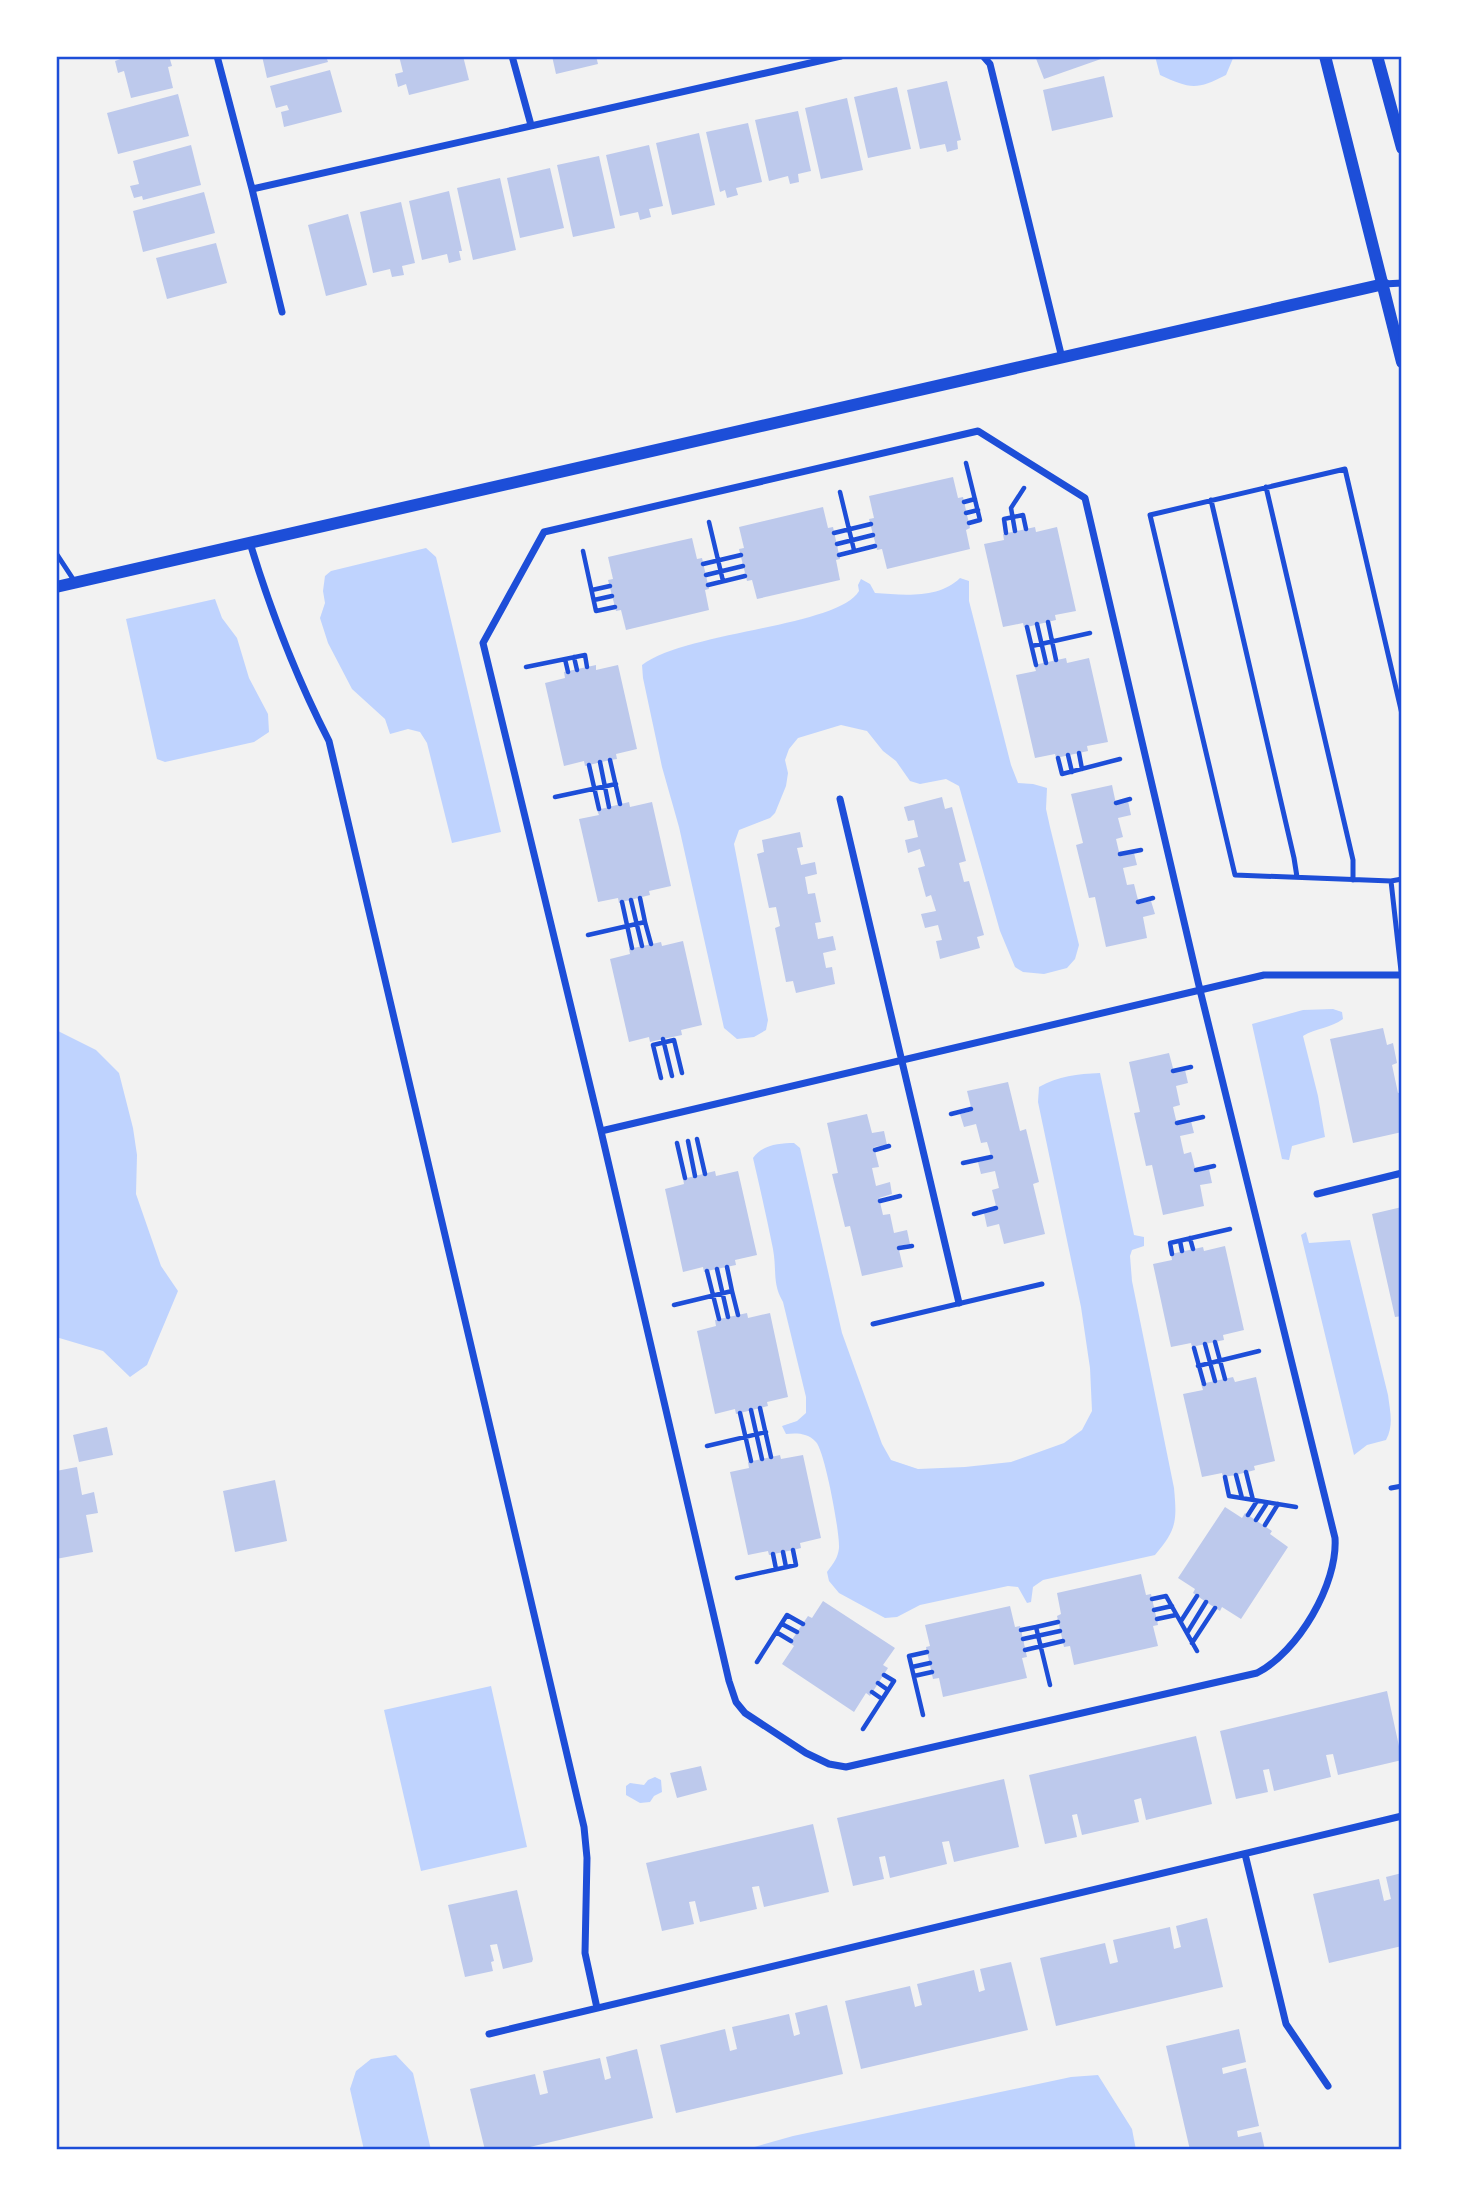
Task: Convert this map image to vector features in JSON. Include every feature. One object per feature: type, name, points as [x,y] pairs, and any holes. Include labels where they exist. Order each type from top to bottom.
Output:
[{"type":"street","points":[[217,56],[282,312]]},
{"type":"street","points":[[512,56],[531,125]]},
{"type":"street","points":[[252,189],[841,56]]},
{"type":"street","points":[[983,56],[990,64],[1062,358]]},
{"type":"street","points":[[1325,56],[1402,362]]},
{"type":"street","points":[[1377,56],[1402,148]]},
{"type":"street","points":[[56,587],[1384,284],[1402,283]]},
{"type":"street","points":[[978,431],[1085,498],[1200,990],[1335,1538],[1336,1556],[1328,1584],[1305,1625],[1272,1665],[1257,1673],[846,1767],[829,1764],[806,1753],[745,1713],[736,1702],[729,1681],[601,1131],[483,643],[544,532],[978,431]]},
{"type":"street","points":[[250,543],[273,616],[303,690],[329,741],[339,782],[584,1827],[587,1858],[585,1953],[597,2008]]},
{"type":"street","points":[[839,799],[959,1303]]},
{"type":"street","points":[[601,1131],[1264,975],[1402,976]]},
{"type":"street","points":[[1317,1194],[1402,1173]]},
{"type":"street","points":[[489,2034],[1402,1816]]},
{"type":"street","points":[[1245,1854],[1286,2024],[1328,2086]]},
{"type":"lane","points":[[1402,714],[1345,469],[1150,514],[1235,875],[1391,881],[1402,879]]},
{"type":"lane","points":[[1266,487],[1353,860],[1353,880]]},
{"type":"lane","points":[[1211,500],[1297,877]]},
{"type":"lane","points":[[56,553],[75,582]]},
{"type":"lane","points":[[1391,881],[1402,976]]},
{"type":"lane","points":[[873,1324],[1041,1284]]},
{"type":"lane","points":[[1391,1488],[1402,1486]]},
{"type":"path","points":[[966,463],[981,520],[969,523]]},
{"type":"path","points":[[1015,531],[1011,508],[1024,488]]},
{"type":"path","points":[[840,492],[854,551]]},
{"type":"path","points":[[964,502],[975,499]]},
{"type":"path","points":[[967,513],[978,510]]},
{"type":"path","points":[[1006,533],[1004,519],[1023,515],[1026,528]]},
{"type":"path","points":[[709,522],[723,581]]},
{"type":"path","points":[[834,533],[870,524]]},
{"type":"path","points":[[837,544],[873,535]]},
{"type":"path","points":[[839,555],[875,546]]},
{"type":"path","points":[[583,551],[596,611],[615,607]]},
{"type":"path","points":[[703,564],[741,555]]},
{"type":"path","points":[[706,575],[743,566]]},
{"type":"path","points":[[708,585],[746,576]]},
{"type":"path","points":[[592,590],[610,586]]},
{"type":"path","points":[[594,600],[612,596]]},
{"type":"path","points":[[1048,622],[1056,660]]},
{"type":"path","points":[[1037,624],[1046,663]]},
{"type":"path","points":[[1027,627],[1035,665]]},
{"type":"path","points":[[1032,646],[1090,634]]},
{"type":"path","points":[[526,667],[584,655],[587,667]]},
{"type":"path","points":[[574,657],[577,670]]},
{"type":"path","points":[[565,659],[568,672]]},
{"type":"path","points":[[1079,753],[1082,769]]},
{"type":"path","points":[[1068,755],[1072,772]]},
{"type":"path","points":[[1058,758],[1062,774],[1120,759]]},
{"type":"path","points":[[610,760],[621,804]]},
{"type":"path","points":[[600,762],[609,807]]},
{"type":"path","points":[[589,765],[599,809]]},
{"type":"path","points":[[555,797],[616,784]]},
{"type":"path","points":[[1116,803],[1129,799]]},
{"type":"path","points":[[1120,854],[1141,849]]},
{"type":"path","points":[[640,898],[651,944]]},
{"type":"path","points":[[1138,902],[1153,898]]},
{"type":"path","points":[[631,900],[642,946]]},
{"type":"path","points":[[622,902],[632,948]]},
{"type":"path","points":[[588,935],[645,922]]},
{"type":"path","points":[[661,1078],[653,1045],[664,1041],[674,1040],[682,1073]]},
{"type":"path","points":[[664,1041],[672,1076]]},
{"type":"path","points":[[1173,1070],[1191,1066]]},
{"type":"path","points":[[951,1114],[971,1109]]},
{"type":"path","points":[[1177,1123],[1203,1117]]},
{"type":"path","points":[[697,1139],[705,1174]]},
{"type":"path","points":[[688,1140],[695,1176]]},
{"type":"path","points":[[677,1143],[685,1178]]},
{"type":"path","points":[[874,1150],[889,1146]]},
{"type":"path","points":[[963,1163],[991,1157]]},
{"type":"path","points":[[1196,1170],[1214,1166]]},
{"type":"path","points":[[880,1201],[900,1196]]},
{"type":"path","points":[[974,1214],[996,1208]]},
{"type":"path","points":[[1172,1254],[1170,1243],[1230,1229]]},
{"type":"path","points":[[1190,1238],[1193,1249]]},
{"type":"path","points":[[1180,1241],[1182,1251]]},
{"type":"path","points":[[899,1248],[912,1246]]},
{"type":"path","points":[[727,1267],[738,1315]]},
{"type":"path","points":[[717,1269],[728,1317]]},
{"type":"path","points":[[707,1271],[719,1319]]},
{"type":"path","points":[[674,1305],[732,1291]]},
{"type":"path","points":[[1215,1342],[1225,1379]]},
{"type":"path","points":[[1205,1344],[1215,1381]]},
{"type":"path","points":[[1194,1348],[1204,1384]]},
{"type":"path","points":[[1198,1366],[1259,1351]]},
{"type":"path","points":[[760,1408],[771,1457]]},
{"type":"path","points":[[751,1410],[762,1459]]},
{"type":"path","points":[[740,1413],[751,1461]]},
{"type":"path","points":[[707,1446],[766,1432]]},
{"type":"path","points":[[1246,1472],[1255,1500],[1248,1515]]},
{"type":"path","points":[[1236,1475],[1242,1498]]},
{"type":"path","points":[[1225,1477],[1229,1496],[1296,1507]]},
{"type":"path","points":[[1256,1520],[1267,1502]]},
{"type":"path","points":[[1265,1525],[1278,1504]]},
{"type":"path","points":[[737,1578],[796,1565],[793,1550]]},
{"type":"path","points":[[783,1552],[786,1567]]},
{"type":"path","points":[[773,1554],[776,1569]]},
{"type":"path","points":[[1152,1599],[1166,1596],[1196,1651]]},
{"type":"path","points":[[1181,1622],[1198,1596]]},
{"type":"path","points":[[1187,1633],[1206,1602]]},
{"type":"path","points":[[1154,1610],[1172,1606]]},
{"type":"path","points":[[1192,1643],[1215,1608]]},
{"type":"path","points":[[757,1662],[787,1615],[803,1624]]},
{"type":"path","points":[[1157,1619],[1177,1615]]},
{"type":"path","points":[[1021,1630],[1058,1622]]},
{"type":"path","points":[[782,1624],[797,1632]]},
{"type":"path","points":[[1036,1627],[1050,1685]]},
{"type":"path","points":[[1023,1639],[1060,1631]]},
{"type":"path","points":[[776,1632],[791,1641]]},
{"type":"path","points":[[1026,1650],[1063,1641]]},
{"type":"path","points":[[923,1715],[909,1656],[927,1652]]},
{"type":"path","points":[[912,1667],[930,1663]]},
{"type":"path","points":[[914,1676],[932,1672]]},
{"type":"path","points":[[863,1729],[894,1681],[884,1675]]},
{"type":"path","points":[[878,1683],[888,1690]]},
{"type":"path","points":[[872,1692],[883,1699]]},
{"type":"water","points":[[1155,56],[1234,56],[1226,75],[1193,86],[1160,75]]},
{"type":"water","points":[[426,548],[436,557],[501,832],[452,843],[427,743],[420,732],[408,729],[390,734],[385,719],[352,689],[328,643],[320,618],[325,603],[325,576],[331,571]]},
{"type":"water","points":[[960,578],[969,581],[969,601],[1018,783],[1047,788],[1046,809],[1079,945],[1075,959],[1067,968],[1044,974],[1023,972],[1015,967],[1000,931],[959,786],[946,779],[920,784],[910,781],[896,761],[883,751],[867,731],[841,725],[798,738],[789,749],[785,760],[788,773],[786,786],[775,813],[770,818],[739,830],[734,844],[768,1020],[766,1030],[754,1037],[737,1039],[724,1028],[679,827],[662,767],[642,665],[692,644],[823,613],[846,603],[859,591],[861,579],[870,584],[875,593],[909,595],[931,593]]},
{"type":"water","points":[[215,599],[222,618],[237,638],[249,678],[268,714],[269,732],[254,742],[165,762],[157,759],[126,619]]},
{"type":"water","points":[[1333,1009],[1342,1012],[1343,1019],[1303,1036],[1325,1137],[1292,1146],[1289,1160],[1282,1159],[1252,1024],[1303,1010]]},
{"type":"water","points":[[56,1030],[96,1050],[119,1073],[137,1155],[136,1194],[161,1266],[178,1291],[147,1365],[130,1377],[103,1351],[56,1337]]},
{"type":"water","points":[[1100,1073],[1134,1235],[1144,1237],[1144,1246],[1132,1250],[1130,1256],[1132,1281],[1174,1488],[1174,1524],[1168,1538],[1155,1555],[1043,1580],[1033,1587],[1031,1602],[1027,1603],[1018,1587],[1008,1586],[920,1605],[897,1617],[885,1618],[839,1593],[829,1581],[827,1572],[838,1555],[839,1540],[824,1461],[813,1439],[802,1434],[786,1434],[782,1426],[797,1421],[806,1413],[806,1397],[783,1302],[777,1289],[773,1249],[753,1158],[761,1150],[777,1144],[794,1143],[800,1148],[842,1333],[882,1444],[891,1460],[918,1469],[1011,1462],[1064,1443],[1082,1430],[1092,1411],[1090,1368],[1081,1307],[1038,1102],[1039,1087],[1046,1083],[1068,1076]]},
{"type":"water","points":[[1306,1232],[1309,1243],[1350,1240],[1388,1395],[1391,1423],[1386,1440],[1367,1445],[1354,1455],[1301,1235]]},
{"type":"water","points":[[491,1686],[527,1847],[421,1871],[384,1710]]},
{"type":"water","points":[[655,1777],[661,1780],[662,1792],[650,1802],[640,1803],[626,1795],[626,1786],[630,1783],[644,1785]]},
{"type":"water","points":[[396,2055],[413,2073],[431,2150],[364,2150],[350,2089],[356,2071],[371,2059]]},
{"type":"water","points":[[1098,2075],[1132,2129],[1136,2150],[744,2150],[793,2136],[1071,2077]]},
{"type":"building","points":[[129,56],[169,56],[172,66],[168,67],[173,88],[131,98],[124,71],[118,73],[115,61]]},
{"type":"building","points":[[262,56],[326,56],[328,62],[267,78]]},
{"type":"building","points":[[399,56],[463,56],[469,80],[409,95],[406,84],[398,87],[395,74],[403,72]]},
{"type":"building","points":[[552,56],[596,56],[598,64],[556,74]]},
{"type":"building","points":[[1035,56],[1100,56],[1101,59],[1044,79]]},
{"type":"building","points":[[330,70],[342,112],[284,127],[281,112],[289,110],[287,105],[276,108],[270,86]]},
{"type":"building","points":[[1104,76],[1113,117],[1052,131],[1043,90]]},
{"type":"building","points":[[947,81],[961,140],[957,141],[958,149],[947,152],[945,144],[920,149],[907,90]]},
{"type":"building","points":[[897,87],[911,149],[868,158],[854,97]]},
{"type":"building","points":[[178,94],[189,136],[118,154],[107,113]]},
{"type":"building","points":[[847,98],[863,170],[821,179],[805,108]]},
{"type":"building","points":[[798,111],[811,171],[798,174],[799,182],[790,184],[788,176],[769,181],[755,120]]},
{"type":"building","points":[[748,123],[762,182],[736,188],[738,195],[727,198],[725,190],[720,192],[706,132]]},
{"type":"building","points":[[699,133],[715,205],[672,215],[656,143]]},
{"type":"building","points":[[191,145],[201,185],[143,200],[142,196],[134,198],[130,186],[139,184],[133,161]]},
{"type":"building","points":[[649,145],[663,206],[649,209],[651,217],[640,220],[638,212],[620,216],[606,155]]},
{"type":"building","points":[[599,156],[615,228],[573,237],[557,165]]},
{"type":"building","points":[[550,168],[564,228],[520,238],[507,178]]},
{"type":"building","points":[[500,178],[516,250],[473,260],[457,188]]},
{"type":"building","points":[[449,191],[462,251],[459,251],[461,260],[449,263],[447,254],[422,260],[409,201]]},
{"type":"building","points":[[204,192],[215,233],[143,252],[133,211]]},
{"type":"building","points":[[401,202],[415,263],[402,266],[404,275],[392,277],[390,269],[373,273],[360,212]]},
{"type":"building","points":[[348,214],[367,285],[326,296],[308,225]]},
{"type":"building","points":[[216,243],[227,283],[167,299],[156,258]]},
{"type":"building","points":[[953,477],[958,498],[963,497],[970,528],[966,530],[970,549],[887,569],[882,549],[877,550],[869,519],[874,518],[869,496]]},
{"type":"building","points":[[823,507],[828,528],[833,527],[840,559],[836,560],[840,580],[757,599],[752,580],[747,581],[739,549],[744,548],[739,527]]},
{"type":"building","points":[[1035,527],[1036,532],[1057,527],[1076,611],[1055,615],[1056,620],[1027,627],[1024,627],[1023,623],[1003,627],[984,544],[1004,540],[1003,534]]},
{"type":"building","points":[[692,538],[697,559],[702,558],[709,589],[705,590],[709,610],[626,630],[621,610],[616,611],[608,580],[613,579],[608,557]]},
{"type":"building","points":[[1066,658],[1067,663],[1089,658],[1108,742],[1087,746],[1088,751],[1056,758],[1055,754],[1035,758],[1016,675],[1036,671],[1034,665]]},
{"type":"building","points":[[596,665],[596,670],[618,665],[637,749],[616,754],[617,759],[585,766],[584,761],[564,766],[545,683],[565,678],[564,672]]},
{"type":"building","points":[[1112,785],[1116,804],[1128,801],[1131,815],[1118,818],[1123,837],[1116,839],[1120,856],[1134,853],[1137,865],[1123,868],[1127,885],[1134,884],[1139,904],[1151,901],[1155,914],[1143,917],[1147,938],[1106,947],[1095,897],[1089,898],[1076,845],[1083,843],[1071,794]]},
{"type":"building","points":[[942,797],[945,809],[952,807],[966,861],[959,863],[964,882],[969,881],[984,935],[977,937],[980,948],[940,959],[936,941],[942,940],[938,925],[925,928],[921,914],[936,911],[931,895],[926,897],[918,868],[925,866],[920,849],[908,853],[905,840],[918,837],[914,820],[908,821],[904,807]]},
{"type":"building","points":[[629,802],[630,807],[652,802],[671,886],[619,903],[618,898],[598,902],[579,819],[599,815],[597,810]]},
{"type":"building","points":[[800,832],[803,847],[797,848],[801,865],[815,862],[817,874],[805,877],[808,894],[815,893],[821,922],[815,923],[818,939],[833,936],[836,950],[823,953],[826,968],[832,967],[835,984],[796,993],[793,981],[786,982],[775,928],[780,926],[776,907],[769,908],[757,854],[764,852],[762,840]]},
{"type":"building","points":[[683,941],[702,1025],[681,1030],[682,1035],[650,1042],[649,1037],[629,1042],[610,959],[630,954],[629,949],[661,942],[662,946]]},
{"type":"building","points":[[1383,1028],[1387,1045],[1393,1043],[1397,1063],[1392,1065],[1398,1093],[1402,1092],[1402,1132],[1353,1143],[1330,1039]]},
{"type":"building","points":[[1169,1053],[1174,1072],[1185,1070],[1188,1083],[1176,1086],[1180,1105],[1173,1107],[1177,1124],[1191,1121],[1194,1133],[1180,1136],[1184,1154],[1191,1152],[1196,1172],[1209,1169],[1212,1183],[1200,1185],[1204,1206],[1163,1215],[1152,1165],[1146,1166],[1134,1113],[1140,1112],[1129,1062]]},
{"type":"building","points":[[1008,1082],[1020,1131],[1026,1129],[1039,1182],[1033,1184],[1045,1234],[1004,1244],[999,1224],[987,1227],[984,1213],[997,1210],[992,1190],[999,1188],[995,1171],[981,1174],[978,1162],[992,1159],[987,1142],[981,1143],[976,1124],[964,1127],[960,1114],[972,1111],[967,1091]]},
{"type":"building","points":[[867,1114],[872,1133],[884,1131],[887,1145],[874,1147],[879,1167],[872,1168],[876,1186],[890,1182],[892,1194],[879,1198],[883,1215],[890,1214],[894,1233],[907,1230],[910,1244],[898,1246],[903,1267],[862,1276],[850,1226],[845,1227],[832,1174],[838,1173],[827,1123]]},
{"type":"building","points":[[715,1171],[716,1176],[738,1171],[757,1255],[735,1260],[736,1265],[704,1272],[703,1267],[683,1272],[665,1189],[684,1184],[683,1179]]},
{"type":"building","points":[[1402,1207],[1402,1316],[1395,1317],[1372,1214]]},
{"type":"building","points":[[1225,1246],[1244,1330],[1223,1335],[1224,1340],[1192,1347],[1191,1343],[1171,1347],[1153,1264],[1172,1260],[1171,1254],[1203,1247],[1204,1251]]},
{"type":"building","points":[[747,1313],[748,1318],[770,1313],[788,1397],[767,1402],[768,1406],[736,1414],[735,1409],[715,1414],[697,1331],[716,1326],[715,1320]]},
{"type":"building","points":[[1233,1377],[1235,1382],[1256,1377],[1275,1461],[1254,1466],[1255,1470],[1236,1475],[1223,1477],[1222,1473],[1202,1477],[1183,1394],[1203,1390],[1201,1384]]},
{"type":"building","points":[[107,1427],[113,1455],[79,1462],[73,1435]]},
{"type":"building","points":[[780,1455],[781,1459],[803,1455],[821,1538],[800,1543],[801,1548],[793,1550],[769,1555],[768,1551],[748,1555],[730,1472],[749,1468],[748,1462]]},
{"type":"building","points":[[77,1467],[82,1495],[94,1492],[98,1513],[86,1515],[93,1552],[56,1559],[56,1471]]},
{"type":"building","points":[[275,1480],[287,1541],[235,1552],[223,1491]]},
{"type":"building","points":[[1225,1507],[1242,1518],[1245,1513],[1272,1531],[1270,1534],[1288,1547],[1241,1619],[1222,1607],[1220,1611],[1206,1602],[1193,1593],[1195,1589],[1178,1578]]},
{"type":"building","points":[[1141,1574],[1146,1595],[1151,1594],[1158,1625],[1153,1626],[1158,1646],[1074,1665],[1070,1646],[1064,1647],[1057,1616],[1061,1614],[1057,1593]]},
{"type":"building","points":[[823,1601],[895,1648],[883,1665],[888,1668],[870,1696],[866,1693],[854,1712],[782,1664],[794,1646],[790,1643],[797,1632],[808,1616],[812,1618]]},
{"type":"building","points":[[1010,1606],[1015,1627],[1020,1626],[1021,1630],[1027,1657],[1022,1658],[1027,1678],[943,1697],[939,1678],[933,1679],[926,1647],[930,1646],[925,1625]]},
{"type":"building","points":[[1387,1691],[1402,1760],[1338,1775],[1333,1754],[1326,1755],[1331,1777],[1274,1791],[1269,1769],[1263,1770],[1268,1792],[1236,1799],[1220,1731]]},
{"type":"building","points":[[1196,1736],[1212,1804],[1146,1820],[1141,1798],[1134,1800],[1139,1822],[1082,1835],[1077,1814],[1072,1815],[1077,1837],[1045,1844],[1029,1775]]},
{"type":"building","points":[[701,1766],[707,1790],[677,1798],[670,1773]]},
{"type":"building","points":[[1004,1779],[1019,1847],[954,1862],[949,1841],[942,1842],[947,1864],[890,1878],[885,1856],[879,1857],[884,1879],[853,1886],[837,1818]]},
{"type":"building","points":[[813,1824],[829,1892],[764,1907],[759,1886],[752,1887],[757,1909],[700,1922],[695,1901],[689,1902],[694,1924],[662,1931],[646,1863]]},
{"type":"building","points":[[1402,1873],[1402,1946],[1329,1963],[1313,1894],[1379,1879],[1384,1901],[1391,1899],[1386,1877]]},
{"type":"building","points":[[517,1890],[532,1962],[503,1969],[497,1944],[490,1945],[494,1961],[491,1962],[493,1971],[465,1977],[448,1905]]},
{"type":"building","points":[[1207,1918],[1223,1987],[1056,2026],[1040,1958],[1105,1943],[1110,1964],[1118,1962],[1113,1940],[1170,1927],[1174,1949],[1181,1947],[1176,1926]]},
{"type":"building","points":[[1011,1962],[1028,2030],[861,2069],[845,2001],[910,1986],[915,2007],[922,2005],[917,1984],[974,1970],[979,1992],[985,1990],[980,1969]]},
{"type":"building","points":[[827,2005],[843,2074],[676,2113],[660,2045],[725,2029],[730,2051],[737,2049],[732,2027],[789,2014],[794,2036],[800,2034],[795,2013]]},
{"type":"building","points":[[1239,2029],[1246,2062],[1222,2068],[1223,2074],[1246,2068],[1259,2126],[1237,2131],[1238,2137],[1261,2132],[1265,2150],[1190,2150],[1166,2046]]},
{"type":"building","points":[[637,2049],[653,2118],[517,2150],[485,2150],[470,2089],[535,2074],[540,2095],[548,2093],[543,2071],[600,2058],[605,2080],[611,2078],[606,2057]]}]
